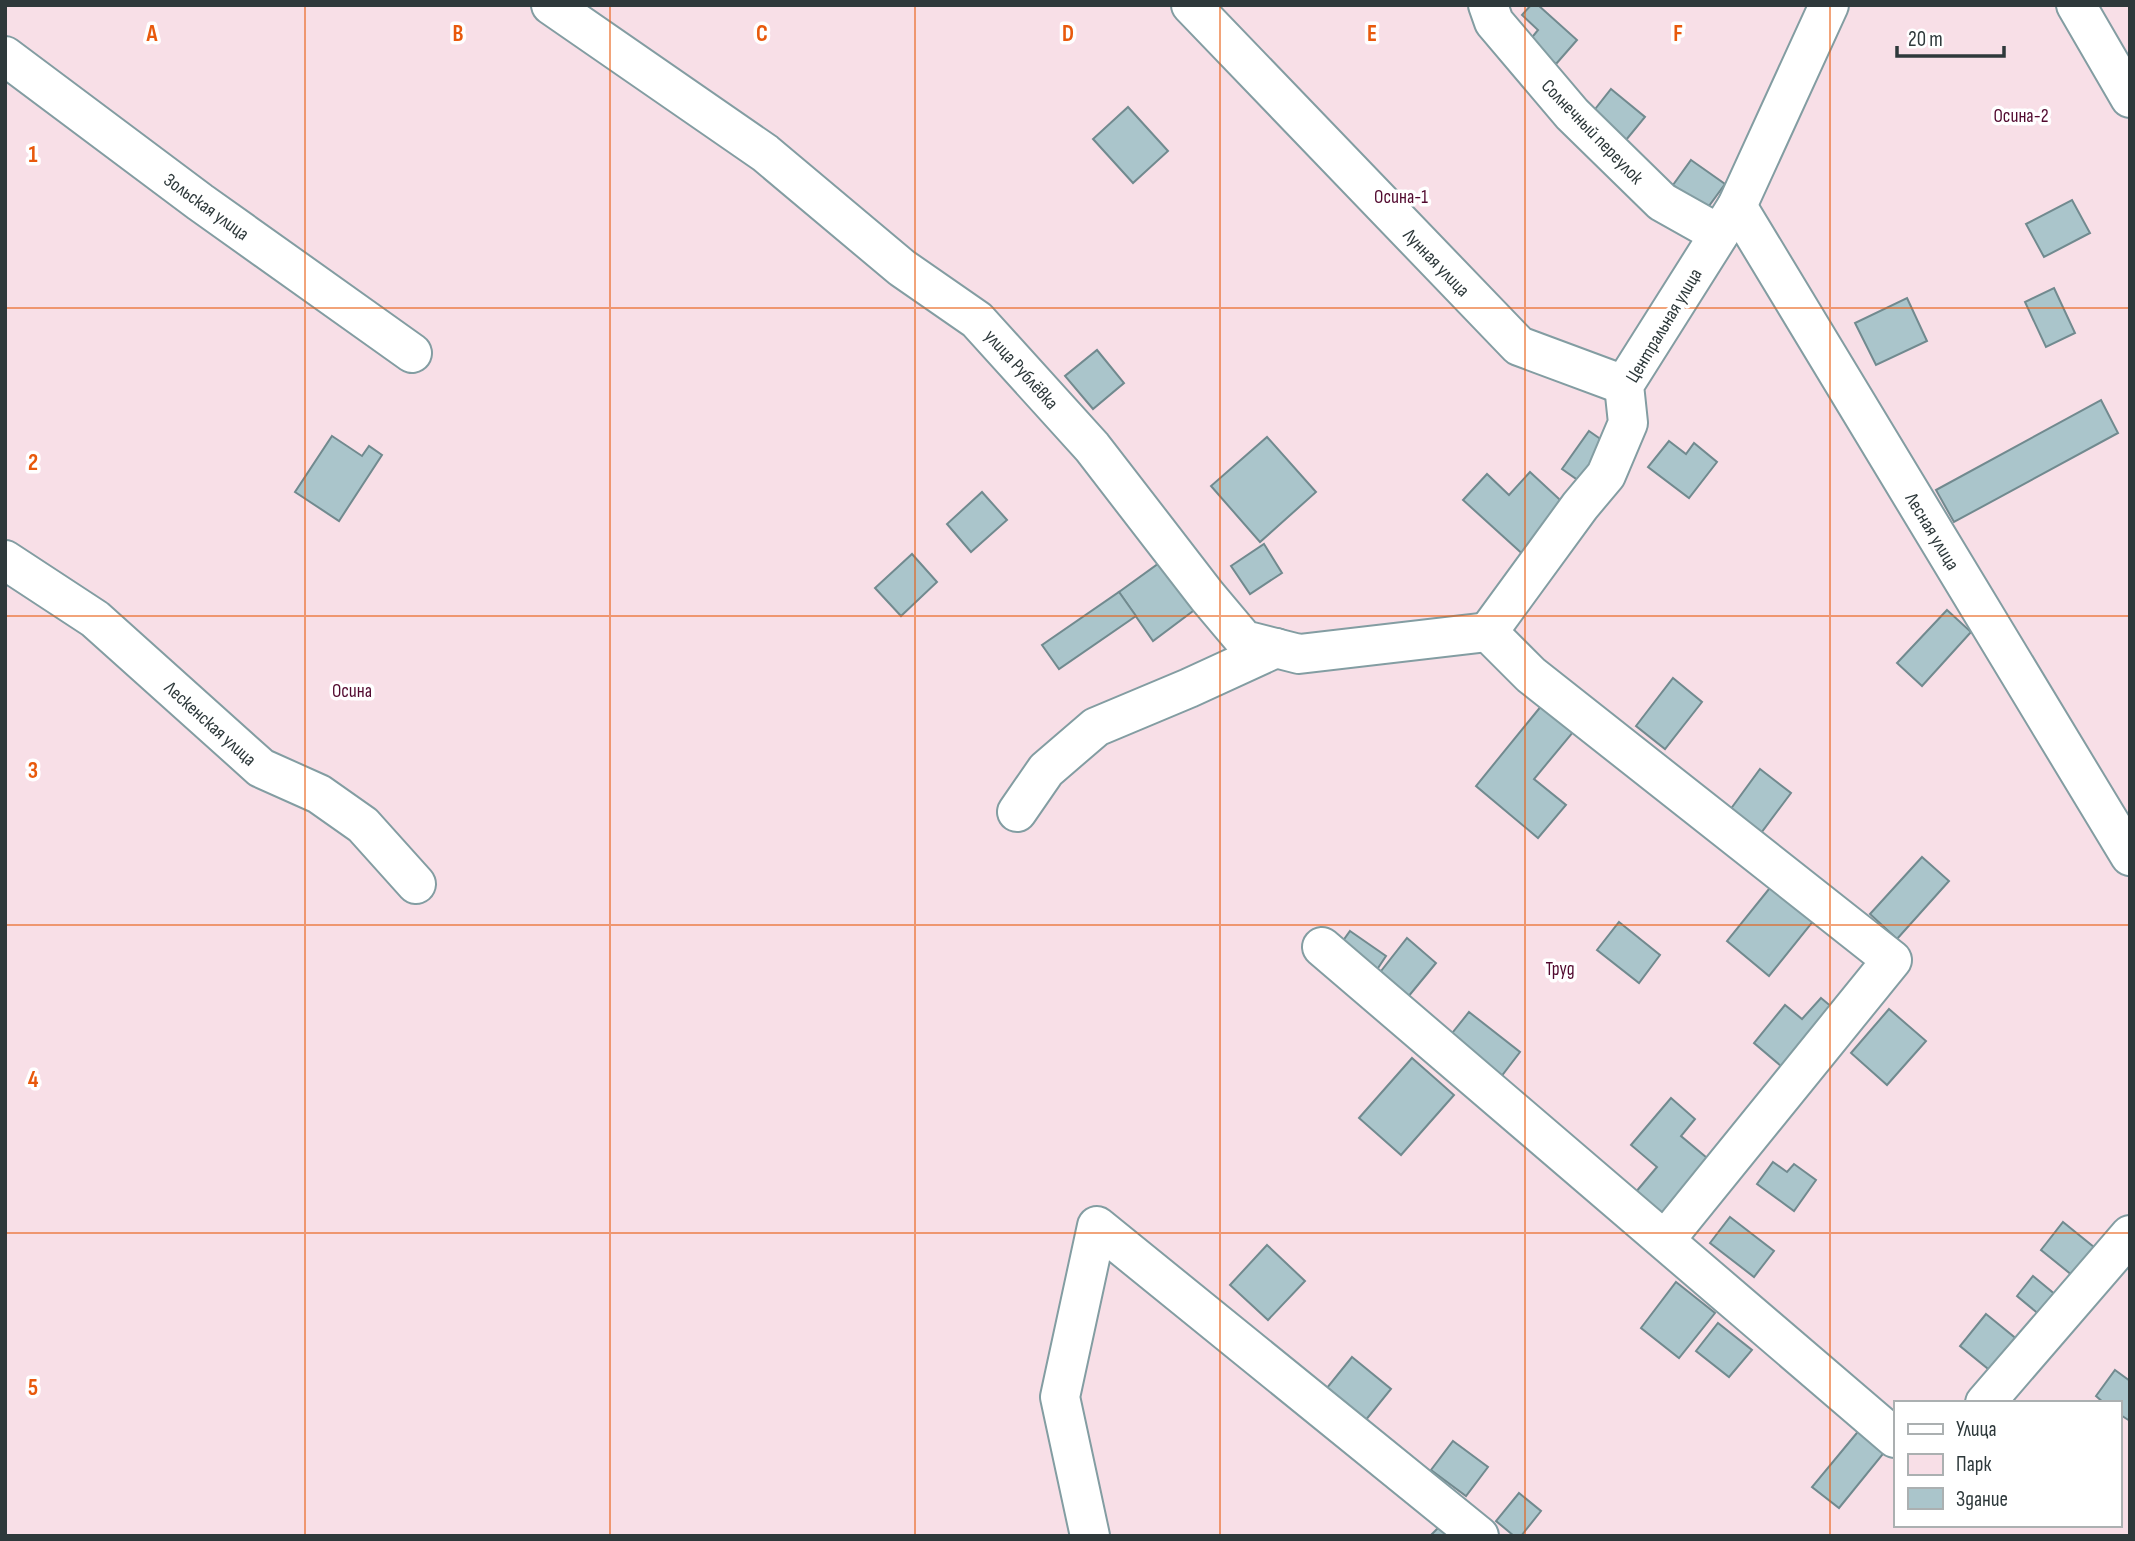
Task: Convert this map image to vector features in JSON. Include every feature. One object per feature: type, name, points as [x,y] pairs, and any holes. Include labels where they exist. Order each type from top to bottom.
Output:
[{"type":"street","name":"улица Рублёвка","points":[[551,5],[765,153],[902,268],[977,320],[1092,447],[1244,640],[1299,654],[1488,632]]},
{"type":"street","name":"Лунная улица","points":[[1191,5],[1518,346],[1625,384]]},
{"type":"street","name":"Солнечный переулок","points":[[1488,5],[1494,22],[1572,114],[1662,202],[1728,220]]},
{"type":"street","name":"Центральная улица","points":[[1488,632],[1580,506],[1606,475],[1628,423],[1625,384],[1728,220],[1829,5]]},
{"type":"street","points":[[2076,5],[2130,98]]},
{"type":"street","name":"Зольская улица","points":[[5,56],[200,202],[412,353]]},
{"type":"street","name":"Лесная улица","points":[[1728,220],[2130,856]]},
{"type":"street","name":"Лескенская улица","points":[[5,559],[95,620],[261,768],[319,794],[363,825],[416,884]]},
{"type":"street","points":[[1488,632],[1531,675],[1892,960],[1665,1240]]},
{"type":"street","points":[[1017,812],[1046,770],[1096,727],[1276,648]]},
{"type":"street","points":[[1322,947],[1894,1437]]},
{"type":"street","points":[[1090,1536],[1060,1398],[1097,1226],[1479,1536]]},
{"type":"street","points":[[1986,1401],[2130,1235]]},
{"type":"green space","points":[[5,5],[2130,5],[2130,1536],[5,1536]]},
{"type":"building","points":[[1531,5],[1538,5],[1577,40],[1556,64],[1529,41],[1538,30],[1522,15]]},
{"type":"building","points":[[1611,89],[1645,117],[1626,140],[1592,113]]},
{"type":"building","points":[[1128,107],[1168,151],[1133,183],[1093,139]]},
{"type":"building","points":[[1691,160],[1725,184],[1706,210],[1673,185]]},
{"type":"building","points":[[2072,200],[2090,233],[2044,257],[2026,224]]},
{"type":"building","points":[[2054,288],[2075,333],[2046,347],[2025,302]]},
{"type":"building","points":[[1907,298],[1927,341],[1876,365],[1855,323]]},
{"type":"building","points":[[1097,350],[1124,383],[1093,409],[1065,376]]},
{"type":"building","points":[[2101,400],[2118,433],[1954,522],[1936,490]]},
{"type":"building","points":[[1589,431],[1609,445],[1582,483],[1562,469]]},
{"type":"building","points":[[332,436],[362,456],[369,446],[382,455],[339,521],[295,492]]},
{"type":"building","points":[[1267,437],[1316,492],[1260,542],[1211,486]]},
{"type":"building","points":[[1669,441],[1686,454],[1694,443],[1717,462],[1689,498],[1648,467]]},
{"type":"building","points":[[1530,472],[1571,510],[1527,558],[1463,500],[1487,474],[1509,495]]},
{"type":"building","points":[[982,492],[1007,520],[971,552],[947,524]]},
{"type":"building","points":[[1264,544],[1282,573],[1250,594],[1231,566]]},
{"type":"building","points":[[912,554],[937,582],[901,616],[875,588]]},
{"type":"building","points":[[1162,561],[1197,608],[1153,641],[1119,592]]},
{"type":"building","points":[[1119,592],[1136,616],[1059,669],[1042,645]]},
{"type":"building","points":[[1947,610],[1971,632],[1922,686],[1897,663]]},
{"type":"building","points":[[1673,678],[1702,702],[1665,749],[1636,726]]},
{"type":"building","points":[[1542,705],[1574,731],[1534,779],[1566,805],[1538,838],[1476,786]]},
{"type":"building","points":[[1760,769],[1791,793],[1761,833],[1730,810]]},
{"type":"building","points":[[1922,857],[1949,881],[1897,939],[1870,914]]},
{"type":"building","points":[[1773,884],[1815,919],[1769,976],[1727,941]]},
{"type":"building","points":[[1619,922],[1660,955],[1639,983],[1597,950]]},
{"type":"building","points":[[1350,931],[1386,956],[1372,977],[1335,952]]},
{"type":"building","points":[[1407,938],[1436,963],[1403,1003],[1374,980]]},
{"type":"building","points":[[1821,998],[1839,1013],[1788,1072],[1754,1043],[1785,1005],[1802,1019]]},
{"type":"building","points":[[1889,1009],[1926,1041],[1887,1085],[1851,1053]]},
{"type":"building","points":[[1469,1012],[1520,1052],[1497,1082],[1445,1042]]},
{"type":"building","points":[[1412,1058],[1454,1095],[1401,1155],[1359,1118]]},
{"type":"building","points":[[1671,1098],[1695,1119],[1681,1136],[1719,1168],[1672,1224],[1635,1193],[1657,1167],[1631,1145]]},
{"type":"building","points":[[1773,1162],[1787,1172],[1794,1164],[1816,1180],[1794,1211],[1757,1184]]},
{"type":"building","points":[[1730,1217],[1774,1251],[1754,1277],[1710,1243]]},
{"type":"building","points":[[2063,1222],[2100,1252],[2078,1280],[2041,1250]]},
{"type":"building","points":[[1267,1245],[1305,1281],[1268,1320],[1230,1285]]},
{"type":"building","points":[[2033,1276],[2063,1301],[2047,1321],[2017,1296]]},
{"type":"building","points":[[1676,1282],[1715,1313],[1679,1358],[1641,1328]]},
{"type":"building","points":[[1986,1314],[2024,1345],[1998,1377],[1960,1346]]},
{"type":"building","points":[[1718,1323],[1752,1350],[1729,1377],[1696,1351]]},
{"type":"building","points":[[1352,1357],[1391,1389],[1365,1421],[1326,1389]]},
{"type":"building","points":[[2115,1370],[2130,1381],[2130,1421],[2121,1415],[2121,1401],[2102,1401],[2096,1396]]},
{"type":"building","points":[[1861,1428],[1887,1449],[1839,1508],[1812,1487]]},
{"type":"building","points":[[1453,1441],[1488,1467],[1466,1496],[1431,1470]]},
{"type":"building","points":[[1519,1493],[1541,1511],[1521,1536],[1514,1536],[1496,1521]]},
{"type":"building","points":[[1440,1526],[1450,1536],[1430,1536]]},
{"type":"park label","name":"Осина-2","points":[[2021,115]]},
{"type":"park label","name":"Осина-1","points":[[1401,196]]},
{"type":"park label","name":"Осина","points":[[352,690]]},
{"type":"park label","name":"Труд","points":[[1560,968]]}]
